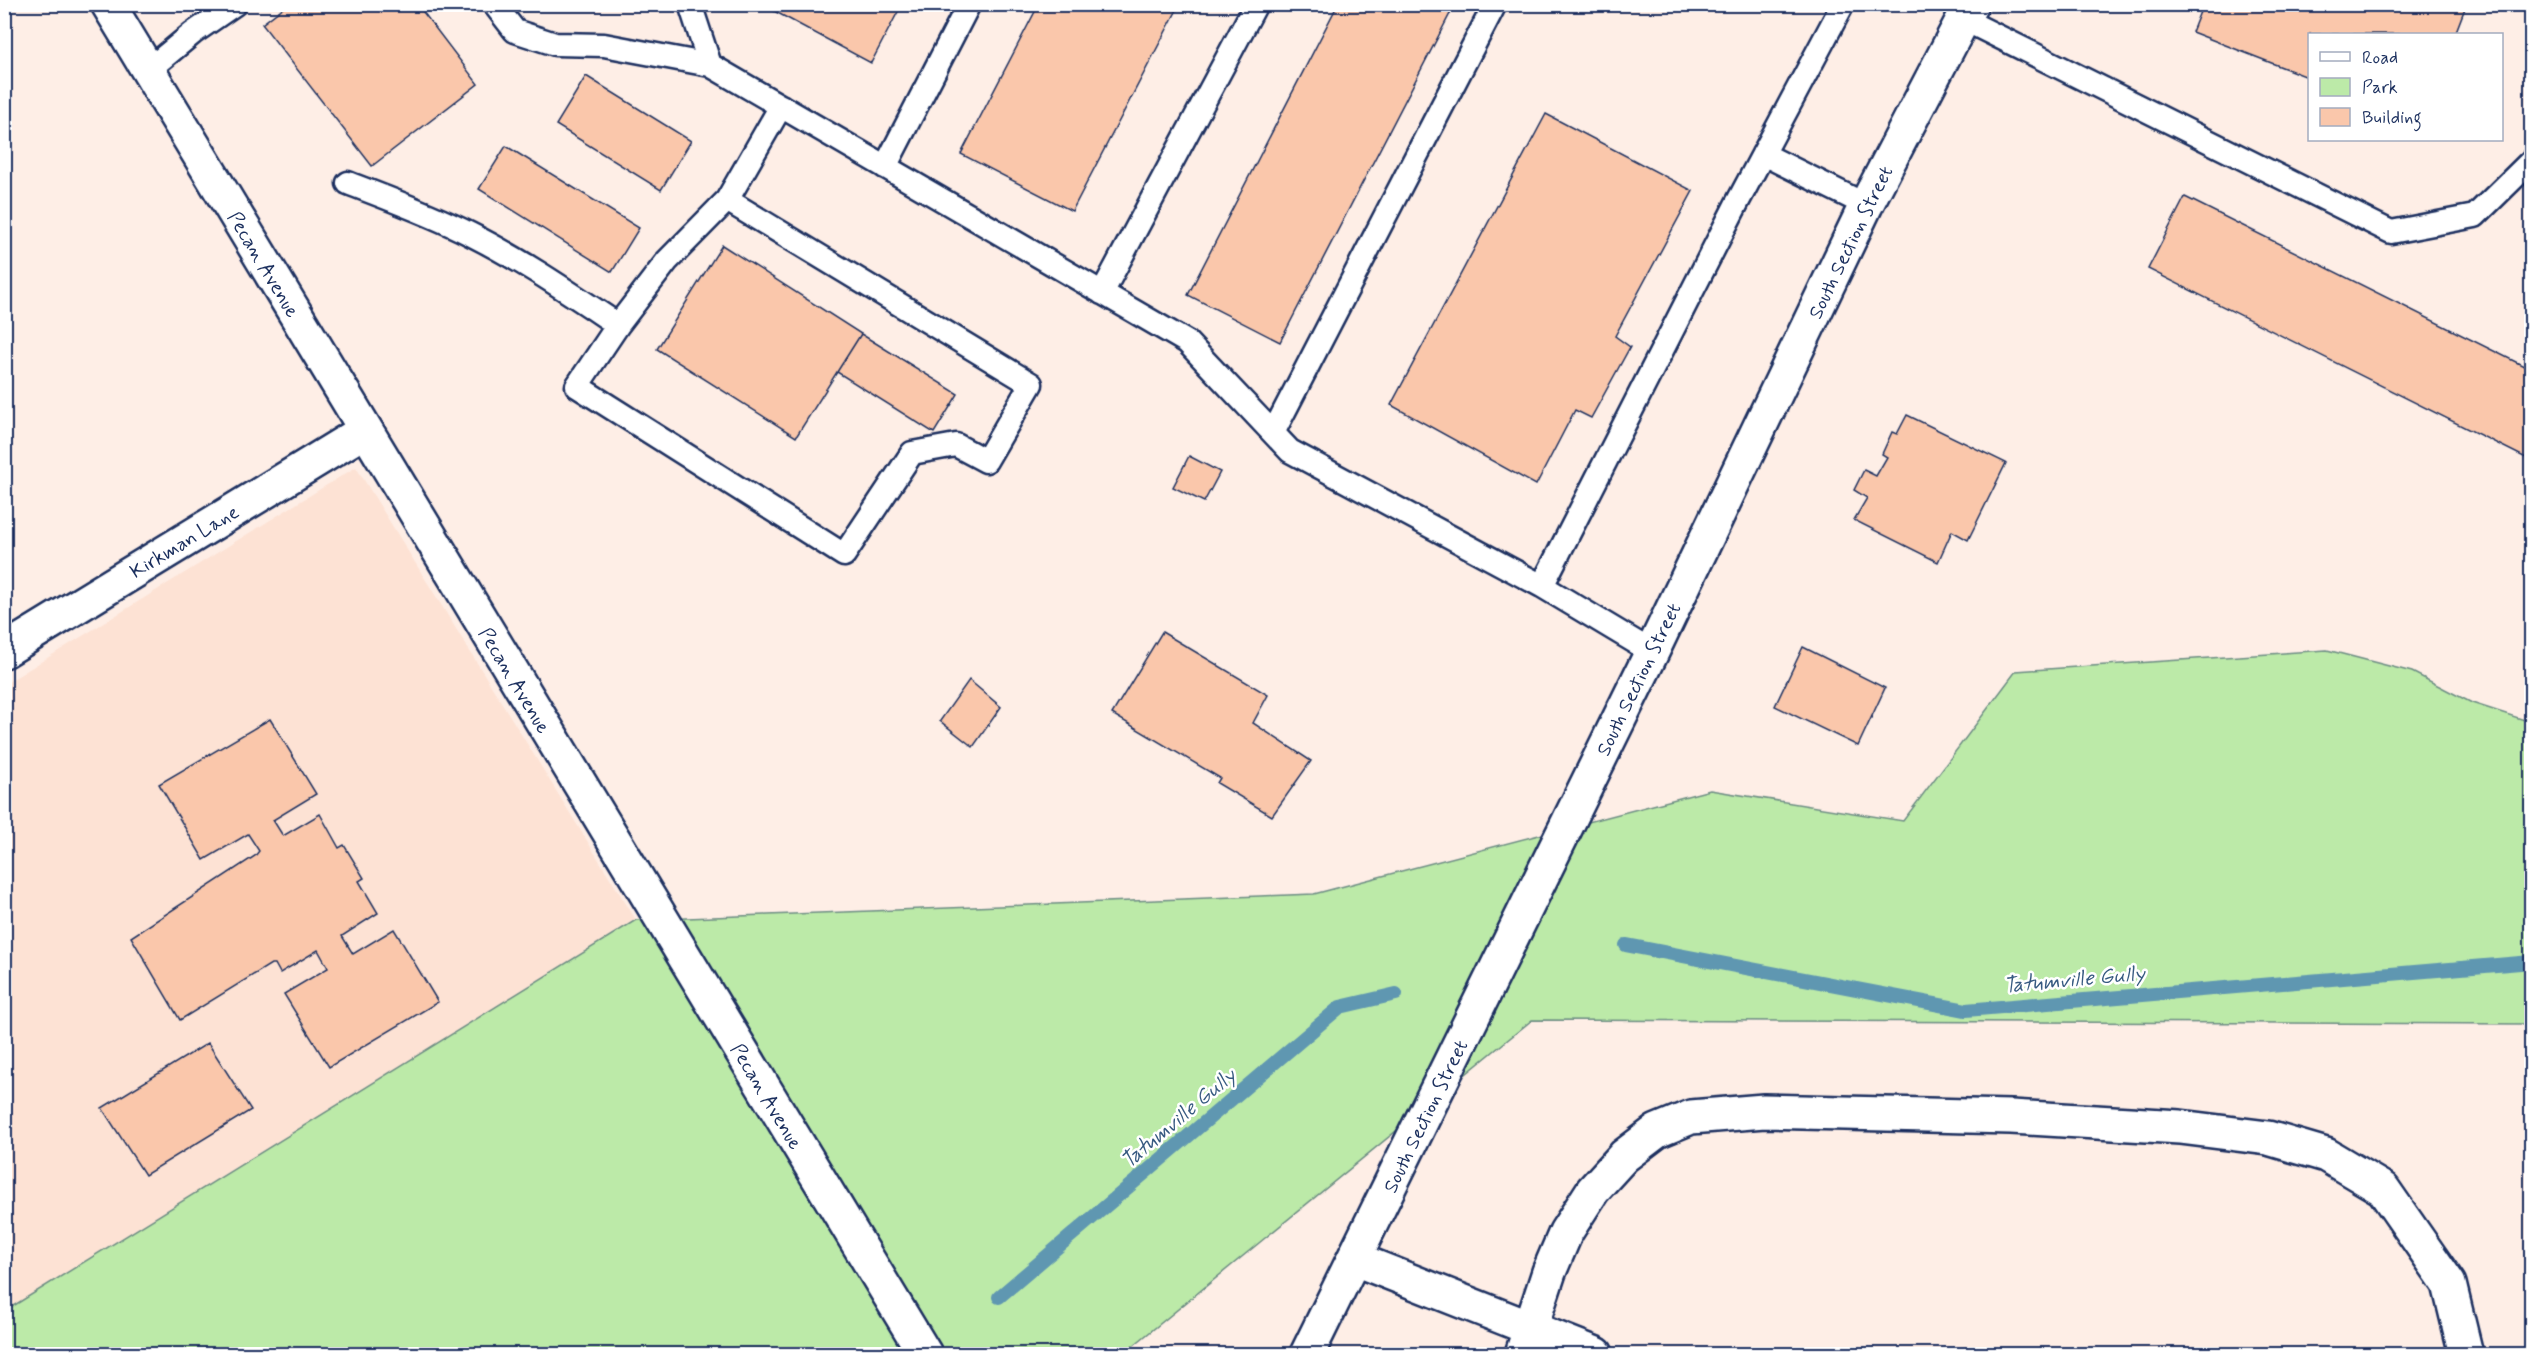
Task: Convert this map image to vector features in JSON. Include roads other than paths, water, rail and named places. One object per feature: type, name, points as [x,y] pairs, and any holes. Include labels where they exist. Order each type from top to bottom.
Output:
[{"type":"street","name":"Pecan Avenue","points":[[108,4],[364,431],[925,1354]]},
{"type":"street","name":"South Section Street","points":[[1307,1354],[1652,652],[1866,206],[1967,12]]},
{"type":"street","name":"Kirkman Lane","points":[[4,651],[364,431]]},
{"type":"street","points":[[1527,1342],[1549,1272],[1566,1232],[1587,1198],[1624,1156],[1657,1131],[1691,1117],[1764,1111],[2011,1117],[2180,1127],[2268,1138],[2326,1155],[2383,1189],[2449,1284],[2466,1354]]},
{"type":"street","points":[[1355,1259],[1527,1342],[1596,1354]]},
{"type":"lane","points":[[147,71],[193,33],[235,4]]},
{"type":"lane","points":[[494,4],[515,31],[555,45],[604,45],[710,65],[1187,342],[1290,451],[1542,586],[1652,652]]},
{"type":"lane","points":[[690,4],[710,65]]},
{"type":"lane","points":[[885,167],[969,4]]},
{"type":"lane","points":[[1102,292],[1256,4]]},
{"type":"lane","points":[[1273,433],[1495,4]]},
{"type":"lane","points":[[1542,586],[1736,205],[1843,4]]},
{"type":"lane","points":[[1967,12],[2391,232],[2475,216],[2532,160]]},
{"type":"lane","points":[[727,200],[1031,384],[986,461],[956,445],[912,453],[844,555],[577,386],[618,325],[667,261],[727,200],[781,106]]},
{"type":"lane","points":[[1763,154],[1866,206]]},
{"type":"lane","points":[[348,183],[417,209],[471,234],[557,285],[618,325]]},
{"type":"waterway","name":"Tatumville Gully","points":[[1626,945],[1966,1010],[2532,962]]},
{"type":"waterway","name":"Tatumville Gully","points":[[999,1297],[1340,1007],[1396,994]]}]
